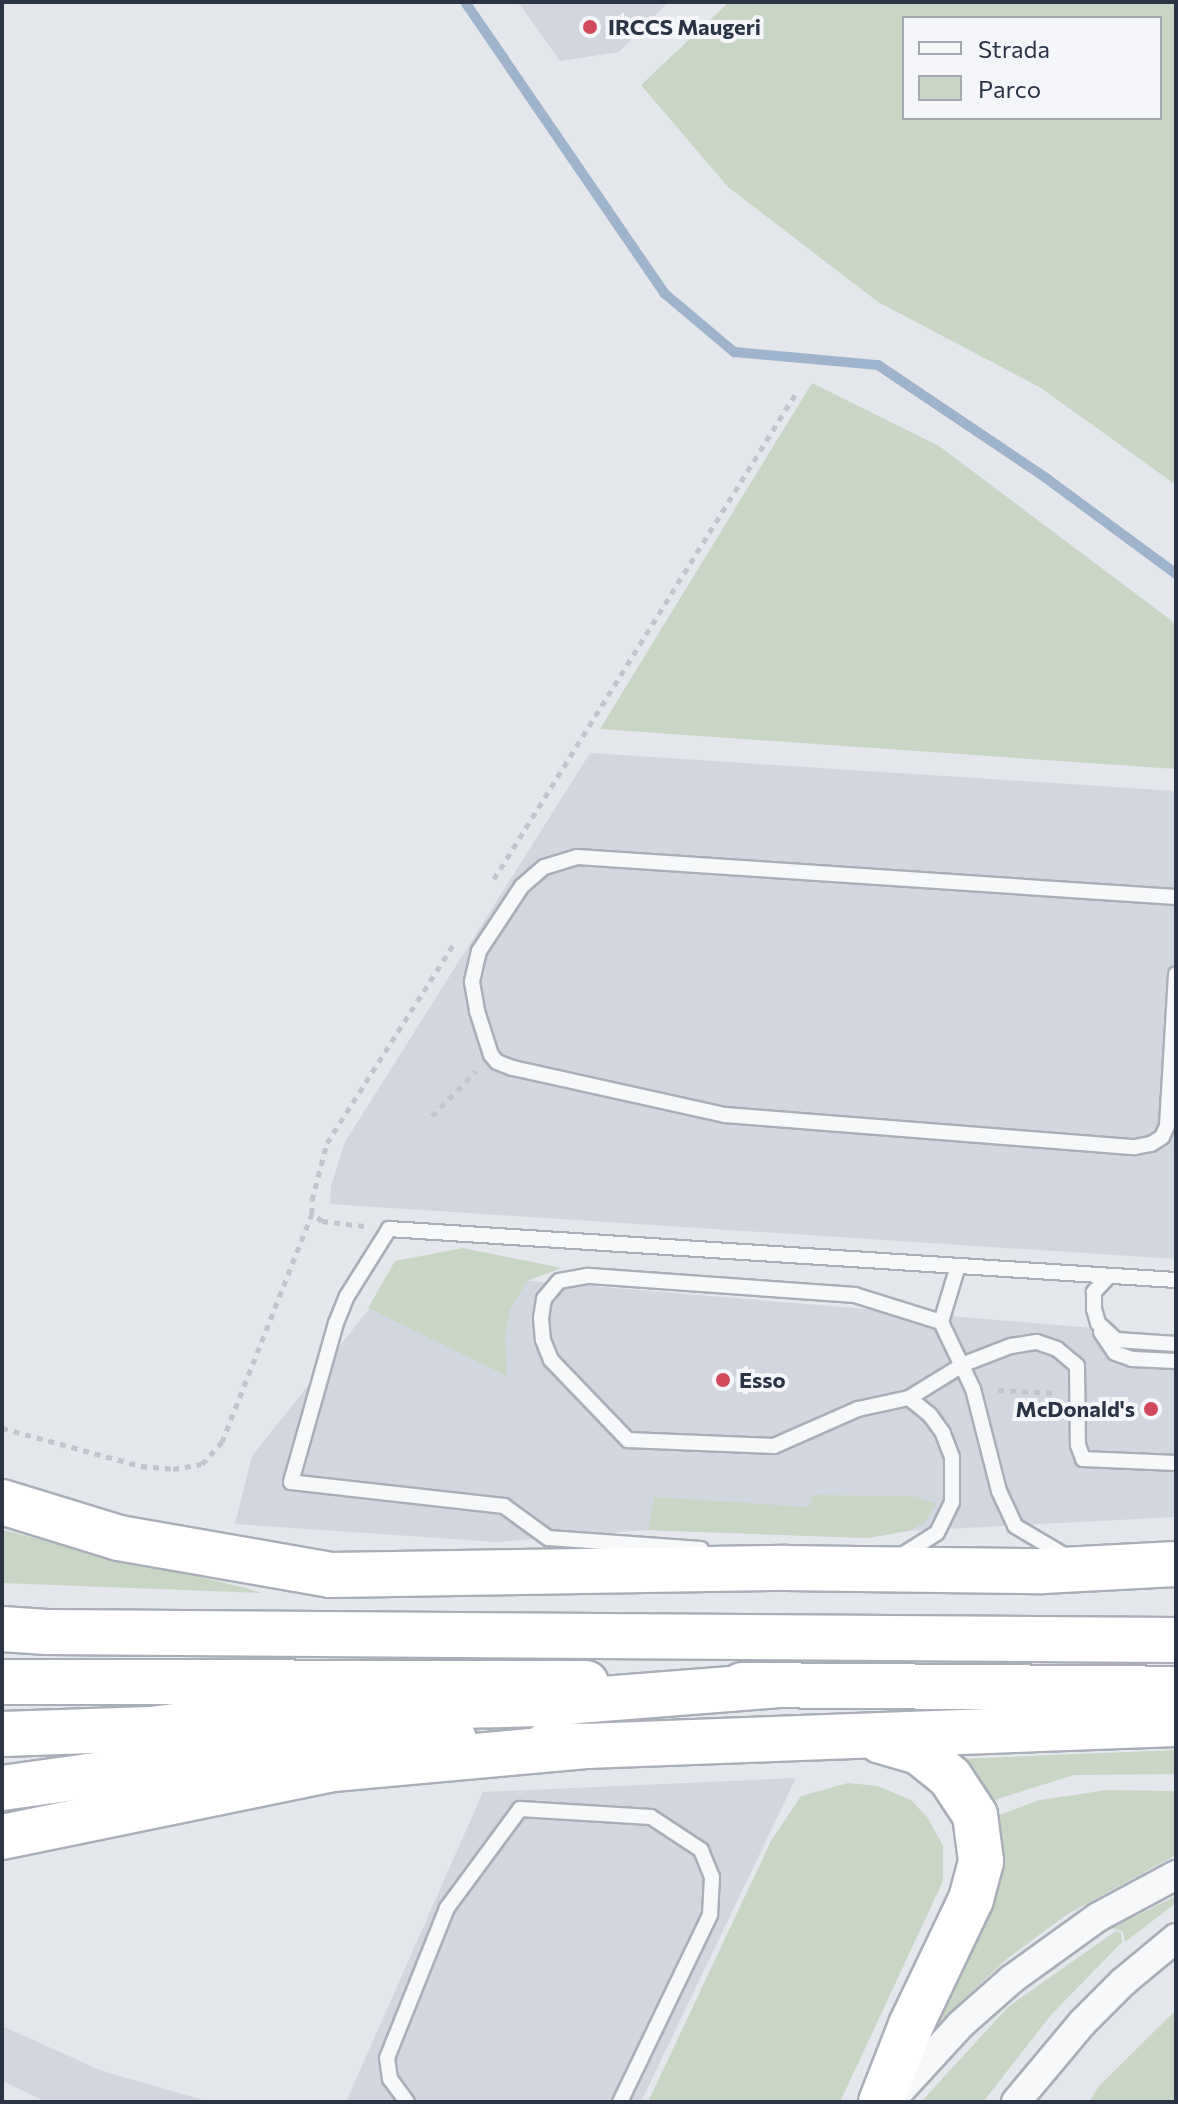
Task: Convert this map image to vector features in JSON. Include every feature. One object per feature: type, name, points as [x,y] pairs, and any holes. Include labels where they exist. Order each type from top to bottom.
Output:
[{"type":"highway","points":[[2,1502],[119,1538],[331,1575],[787,1568],[1105,1570],[1176,1564]]},
{"type":"highway","points":[[2,1631],[1168,1640]]},
{"type":"highway","points":[[2,1682],[779,1685],[1170,1701]]},
{"type":"highway","points":[[2,1693],[100,1684]]},
{"type":"highway","points":[[2,1734],[151,1729],[297,1710],[539,1704],[779,1685]]},
{"type":"highway","points":[[2,1837],[333,1769],[586,1746],[848,1735],[1170,1701]]},
{"type":"highway","points":[[848,1735],[907,1747],[940,1767],[965,1796],[975,1815],[981,1850],[980,1872],[971,1899],[911,2025],[881,2102]]},
{"type":"highway","points":[[2,1788],[304,1746],[451,1738],[586,1746]]},
{"type":"street","points":[[889,2102],[961,2024],[1012,1979],[1098,1917],[1176,1875]]},
{"type":"street","points":[[1016,2102],[1082,2023],[1123,1982],[1176,1938]]},
{"type":"lane","points":[[1176,897],[597,856],[569,858],[544,867],[522,886],[476,959],[474,1000],[491,1055],[497,1062],[513,1068],[725,1115],[1135,1147],[1151,1144],[1162,1137],[1167,1126],[1176,974]]},
{"type":"lane","points":[[787,1568],[709,1550],[548,1538],[504,1506],[291,1482],[336,1323],[347,1296],[389,1229],[957,1269],[1176,1280]]},
{"type":"lane","points":[[941,1322],[957,1269]]},
{"type":"lane","points":[[1105,1570],[1053,1551],[1015,1526],[999,1491],[964,1364],[941,1322],[855,1295],[587,1276],[559,1281],[544,1299],[543,1340],[551,1360],[628,1440],[774,1446],[858,1409],[909,1398],[964,1364],[1011,1346],[1037,1342],[1057,1349],[1077,1366],[1078,1445],[1083,1459],[1176,1463]]},
{"type":"lane","points":[[1108,1277],[1094,1292],[1094,1309],[1102,1338],[1115,1353],[1132,1359],[1176,1361]]},
{"type":"lane","points":[[1098,1323],[1116,1340],[1176,1344]]},
{"type":"lane","points":[[866,1569],[911,1552],[937,1533],[952,1502],[952,1457],[943,1433],[930,1415],[909,1398]]},
{"type":"lane","points":[[407,2102],[390,2079],[387,2058],[447,1908],[520,1809],[651,1817],[701,1850],[712,1877],[710,1915],[620,2102]]},
{"type":"path","points":[[487,890],[796,393]]},
{"type":"path","points":[[2,1428],[141,1466],[173,1469],[202,1464],[222,1442],[312,1213],[312,1200],[331,1133],[462,930]]},
{"type":"path","points":[[432,1116],[491,1055]]},
{"type":"path","points":[[312,1213],[329,1222],[389,1229]]},
{"type":"path","points":[[973,1389],[1079,1394]]},
{"type":"shaded area","name":"IRCCS Maugeri","points":[[518,2],[668,2],[619,52],[560,61]]},
{"type":"shaded area","points":[[590,753],[1176,791],[1176,1259],[330,1204],[331,1186],[345,1142]]},
{"type":"shaded area","points":[[400,1270],[1176,1335],[1176,1517],[907,1531],[868,1538],[648,1530],[496,1542],[235,1524],[252,1456]]},
{"type":"shaded area","points":[[796,1778],[641,2102],[346,2102],[483,1792]]},
{"type":"shaded area","points":[[2,2026],[102,2071],[210,2102],[47,2102],[2,2081]]},
{"type":"green space","points":[[729,2],[1176,2],[1176,485],[1041,388],[878,302],[728,187],[641,85]]},
{"type":"green space","points":[[812,383],[939,446],[1176,624],[1176,769],[600,729]]},
{"type":"green space","points":[[463,1248],[562,1268],[527,1281],[510,1310],[505,1336],[507,1376],[368,1308],[395,1261]]},
{"type":"green space","points":[[813,1495],[914,1496],[936,1504],[924,1523],[907,1531],[868,1538],[648,1530],[654,1497],[809,1507]]},
{"type":"green space","points":[[2,1530],[246,1588],[262,1593],[2,1583]]},
{"type":"green space","points":[[1176,1750],[1176,1774],[1074,1775],[988,1802],[957,1759]]},
{"type":"green space","points":[[848,1783],[878,1786],[911,1800],[928,1818],[943,1846],[943,1881],[840,2102],[648,2102],[771,1841],[801,1796]]},
{"type":"green space","points":[[1107,1790],[1176,1791],[1176,1855],[1066,1915],[1007,1959],[933,2028],[994,1817],[1040,1800]]},
{"type":"green space","points":[[1176,1896],[1176,1903],[1125,1942],[1123,1932],[1112,1928]]},
{"type":"green space","points":[[1116,1931],[1121,1933],[1122,1942],[1051,2015],[983,2102],[921,2102],[1008,2007]]},
{"type":"green space","points":[[1176,2010],[1176,2102],[1089,2102],[1099,2086]]},
{"type":"waterway","points":[[465,2],[664,293],[734,352],[878,365],[1046,478],[1176,574]]},
{"type":"place","name":"IRCCS Maugeri","points":[[590,27]]},
{"type":"place","name":"Esso","points":[[723,1380]]},
{"type":"place","name":"McDonald's","points":[[1151,1409]]}]
